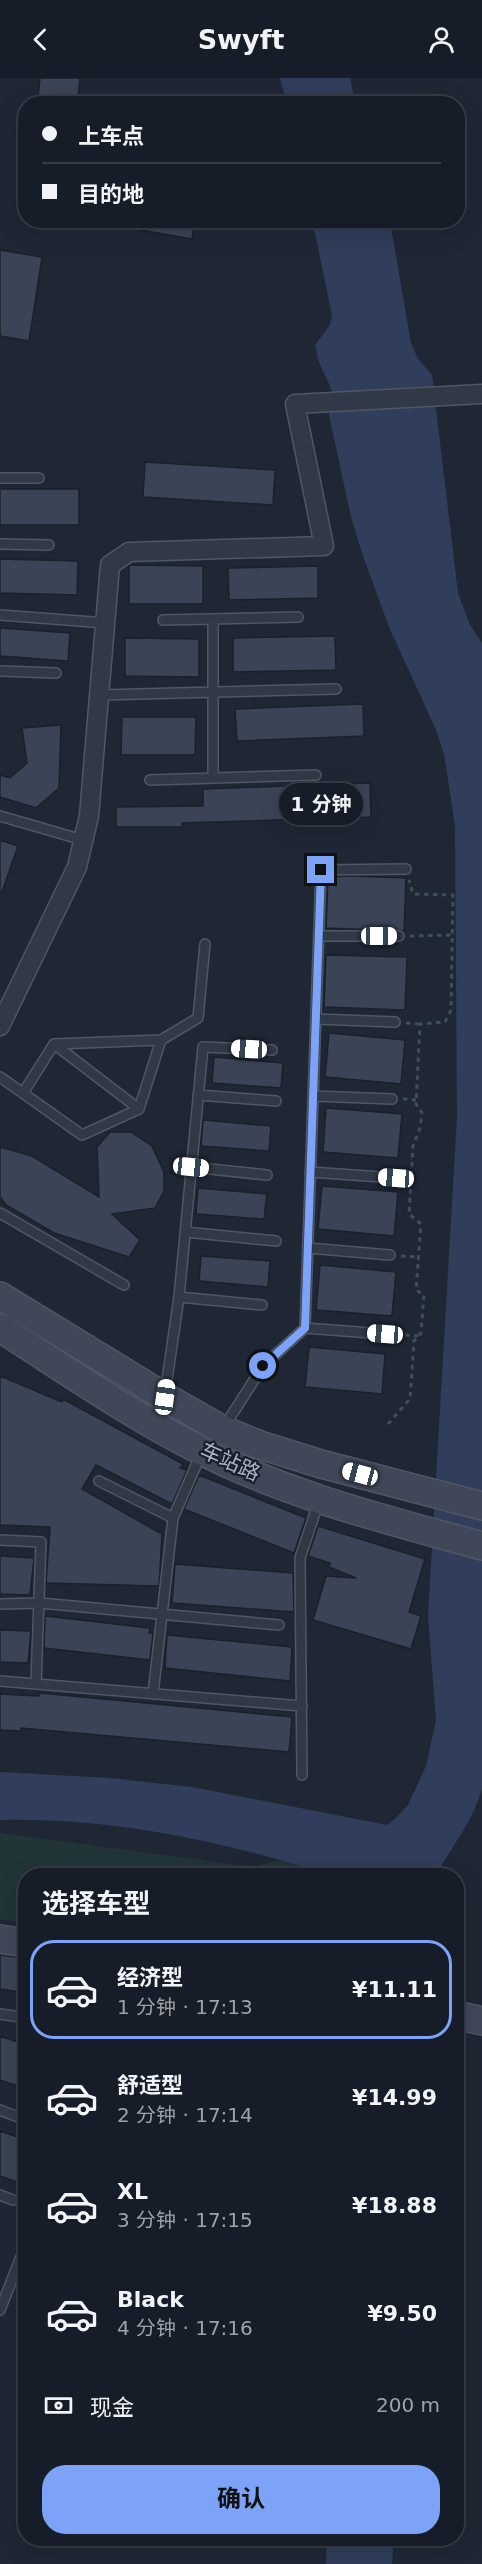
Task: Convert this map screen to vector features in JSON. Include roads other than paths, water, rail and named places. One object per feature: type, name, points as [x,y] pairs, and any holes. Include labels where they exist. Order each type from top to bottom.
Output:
[{"type":"main road","name":"车站路","points":[[0,1296],[223,1430],[260,1445],[321,1464],[482,1506]]},
{"type":"main road","name":"车站路","points":[[0,1328],[132,1411],[202,1451],[320,1499],[482,1546]]},
{"type":"main road","points":[[0,1940],[18,1942]]},
{"type":"main road","points":[[464,2017],[482,2021]]},
{"type":"street","points":[[0,1026],[77,867],[89,816],[110,565],[129,552],[324,546],[295,404],[426,399],[459,394],[482,394]]},
{"type":"lane","points":[[0,478],[39,478]]},
{"type":"lane","points":[[0,544],[49,545]]},
{"type":"lane","points":[[0,615],[106,623]]},
{"type":"lane","points":[[163,620],[298,617]]},
{"type":"lane","points":[[213,619],[213,778]]},
{"type":"lane","points":[[0,671],[56,674]]},
{"type":"lane","points":[[100,695],[336,689]]},
{"type":"lane","points":[[150,780],[316,775]]},
{"type":"lane","points":[[0,816],[83,840]]},
{"type":"lane","points":[[223,1430],[263,1366],[305,1328],[321,870],[406,869]]},
{"type":"lane","points":[[319,936],[399,936]]},
{"type":"lane","points":[[54,1044],[160,1040],[198,1018],[205,944]]},
{"type":"lane","points":[[316,1019],[395,1022]]},
{"type":"lane","points":[[140,1110],[160,1040]]},
{"type":"lane","points":[[23,1093],[54,1044]]},
{"type":"lane","points":[[54,1044],[140,1110]]},
{"type":"lane","points":[[165,1397],[179,1297],[203,1047],[272,1050]]},
{"type":"lane","points":[[0,1077],[82,1135],[140,1110]]},
{"type":"lane","points":[[198,1095],[276,1101]]},
{"type":"lane","points":[[313,1096],[392,1099]]},
{"type":"lane","points":[[191,1167],[267,1175]]},
{"type":"lane","points":[[310,1172],[396,1178]]},
{"type":"lane","points":[[0,1213],[124,1285]]},
{"type":"lane","points":[[185,1232],[276,1241]]},
{"type":"lane","points":[[308,1248],[390,1256]]},
{"type":"lane","points":[[179,1297],[262,1305]]},
{"type":"lane","points":[[305,1328],[385,1334]]},
{"type":"lane","points":[[153,1694],[173,1518],[202,1451]]},
{"type":"lane","points":[[99,1481],[173,1518]]},
{"type":"lane","points":[[303,1775],[300,1558],[320,1499]]},
{"type":"lane","points":[[0,1540],[41,1542],[36,1684]]},
{"type":"lane","points":[[0,1604],[40,1603],[279,1625]]},
{"type":"lane","points":[[0,1681],[302,1706]]},
{"type":"lane","points":[[0,2014],[18,2017]]},
{"type":"lane","points":[[0,2110],[18,2117]]},
{"type":"lane","points":[[0,2195],[13,2200]]},
{"type":"lane","points":[[0,2310],[18,2264]]},
{"type":"water","points":[[280,78],[350,78],[354,96],[285,96]]},
{"type":"water","points":[[312,228],[391,228],[411,343],[418,359],[432,375],[458,593],[470,625],[482,643],[482,1789],[468,1823],[440,1868],[307,1868],[201,1840],[161,1833],[80,1822],[0,1820],[0,1772],[110,1778],[192,1787],[387,1825],[408,1805],[426,1766],[436,1720],[428,1616],[457,1117],[455,825],[444,754],[436,730],[389,627],[351,517],[329,415],[333,400],[332,394],[315,345],[330,325],[332,315]]},
{"type":"water","points":[[327,2546],[393,2546],[392,2564],[326,2564]]}]
